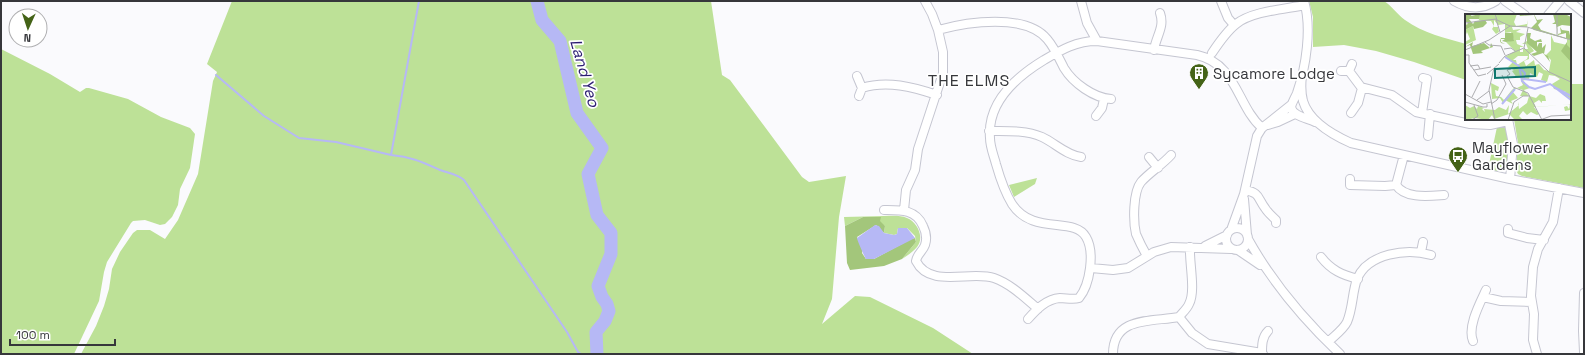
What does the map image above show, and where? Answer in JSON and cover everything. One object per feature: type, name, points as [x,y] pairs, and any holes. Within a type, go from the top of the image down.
[{"type":"street","points":[[904,210],[906,190],[915,170],[919,145],[942,80],[943,52],[938,30],[925,1]]},
{"type":"street","points":[[1081,1],[1087,23],[1097,41]]},
{"type":"street","points":[[1221,1],[1228,18],[1234,25]]},
{"type":"street","points":[[1454,1],[1463,6],[1476,8],[1487,6],[1496,1]]},
{"type":"street","points":[[1505,1],[1524,14]]},
{"type":"street","points":[[1549,14],[1560,1]]},
{"type":"street","points":[[1569,1],[1584,13]]},
{"type":"street","points":[[1212,53],[1234,25],[1240,20],[1305,3],[1308,36],[1302,76],[1291,110],[1296,114],[1320,124]]},
{"type":"street","points":[[1154,50],[1160,33],[1159,18]]},
{"type":"street","points":[[938,30],[971,22],[1001,22],[1019,24],[1043,35],[1048,40],[1065,69],[1073,79],[1086,89],[1107,99],[1096,116]]},
{"type":"street","points":[[1028,319],[1038,309],[1054,299],[1079,298],[1091,268],[1089,243],[1087,237],[1082,232],[1067,226],[1036,223],[1026,218],[1016,209],[1002,184],[990,144],[989,131],[993,115],[1007,88],[1022,75],[1056,53],[1079,42],[1097,41],[1197,55],[1209,58],[1216,63],[1232,82],[1254,119],[1264,127]]},
{"type":"street","points":[[1348,69],[1356,82],[1362,88],[1392,95],[1410,109],[1465,120]]},
{"type":"street","points":[[857,76],[862,88],[859,96]]},
{"type":"street","points":[[1264,127],[1304,112],[1302,76]]},
{"type":"street","points":[[1423,78],[1427,79],[1426,131]]},
{"type":"street","points":[[862,88],[872,86],[904,85],[937,95]]},
{"type":"street","points":[[1356,109],[1362,88]]},
{"type":"street","points":[[1270,274],[1253,259],[1235,249],[1226,241],[1244,192],[1257,136],[1264,127],[1292,104],[1300,100],[1320,124],[1337,137],[1351,142],[1510,180],[1584,193]]},
{"type":"street","points":[[1471,121],[1490,125],[1508,120],[1513,144],[1510,180]]},
{"type":"street","points":[[989,131],[1019,132],[1035,135],[1051,142],[1066,156],[1081,157]]},
{"type":"street","points":[[1147,256],[1136,231],[1135,196],[1142,181],[1171,155]]},
{"type":"street","points":[[1396,185],[1404,155]]},
{"type":"street","points":[[1149,157],[1158,168]]},
{"type":"street","points":[[1350,179],[1350,185],[1396,185]]},
{"type":"street","points":[[1396,185],[1400,190],[1407,193],[1439,198]]},
{"type":"street","points":[[1537,354],[1533,340],[1534,314],[1531,287],[1534,261],[1538,249],[1553,222],[1559,188]]},
{"type":"street","points":[[1244,192],[1257,194],[1266,209],[1276,220],[1276,223]]},
{"type":"street","points":[[1091,268],[1123,269],[1131,267],[1147,256],[1171,247],[1244,248],[1248,237],[1244,192]]},
{"type":"street","points":[[884,210],[904,210],[917,216],[924,229],[925,243],[916,259],[918,264],[924,270],[937,276],[983,276],[994,278],[1011,287],[1038,309]]},
{"type":"street","points":[[1201,247],[1208,246],[1229,232],[1241,229],[1248,237],[1270,274],[1299,312],[1340,354]]},
{"type":"street","points":[[1506,232],[1527,238],[1544,240]]},
{"type":"street","points":[[1421,252],[1423,242]]},
{"type":"street","points":[[1113,354],[1115,339],[1128,325],[1138,322],[1179,317],[1189,305],[1192,295],[1190,247]]},
{"type":"street","points":[[1328,342],[1347,321],[1358,279],[1367,267],[1382,257],[1403,252],[1421,252],[1431,255]]},
{"type":"street","points":[[1321,257],[1337,272],[1358,279]]},
{"type":"street","points":[[1470,337],[1476,312],[1484,293],[1501,302],[1532,302]]},
{"type":"street","points":[[1584,293],[1584,352]]},
{"type":"street","points":[[1179,317],[1192,333],[1208,344],[1263,354],[1264,337],[1268,331]]},
{"type":"green space","points":[[232,1],[711,1],[722,75],[730,80],[802,177],[809,182],[846,176],[839,217],[832,299],[822,324],[855,296],[870,297],[933,328],[973,354],[81,354],[96,326],[104,306],[109,289],[112,269],[120,252],[133,233],[137,230],[150,230],[165,239],[178,220],[198,174],[213,81],[217,72],[207,64]]},
{"type":"green space","points":[[1309,1],[1384,1],[1412,25],[1434,35],[1465,44],[1465,80],[1376,51],[1344,45],[1313,47],[1313,17]]},
{"type":"green space","points":[[1,49],[50,74],[80,92],[86,88],[89,88],[128,99],[161,117],[190,128],[195,134],[190,168],[180,189],[178,205],[172,217],[165,224],[160,225],[145,220],[133,221],[131,223],[107,262],[99,301],[74,354],[1,354]]},
{"type":"green space","points":[[1571,84],[1584,84],[1584,188],[1518,174],[1516,170],[1518,143],[1514,120],[1571,120]]},
{"type":"green space","points":[[1497,127],[1503,127],[1506,129],[1508,138],[1509,156],[1507,167],[1501,171],[1488,169]]},
{"type":"green space","points":[[1037,178],[1035,184],[1014,197],[1009,185]]},
{"type":"green space","points":[[898,216],[907,218],[917,226],[919,230],[920,239],[917,247],[902,259],[916,242],[915,236],[907,228],[898,228],[897,234],[894,235],[884,233],[885,226],[863,217],[845,226],[844,217]]},
{"type":"green space","points":[[863,217],[881,217],[880,221],[885,226],[884,233],[876,225],[857,237],[863,249],[862,253],[866,259],[874,259],[911,239],[915,238],[916,242],[902,259],[884,266],[850,270],[847,263],[845,226]]},
{"type":"water","points":[[875,225],[879,226],[884,233],[894,235],[897,234],[898,228],[907,228],[915,238],[874,259],[866,259],[857,238]]},
{"type":"waterway","points":[[419,1],[391,155],[417,160],[464,180],[567,332],[578,352],[581,354]]},
{"type":"waterway","name":"Land Yeo","points":[[537,1],[542,20],[560,41],[577,113],[602,148],[588,174],[597,215],[611,233],[611,254],[598,286],[609,311],[605,321],[596,332],[597,354]]},
{"type":"waterway","points":[[216,75],[264,116],[299,138],[336,142],[391,155]]},
{"type":"place","name":"Sycamore Lodge","points":[[1199,90]]},
{"type":"place","name":"Mayflower Gardens","points":[[1458,173]]},
{"type":"district","name":"THE ELMS","points":[[969,80]]}]
